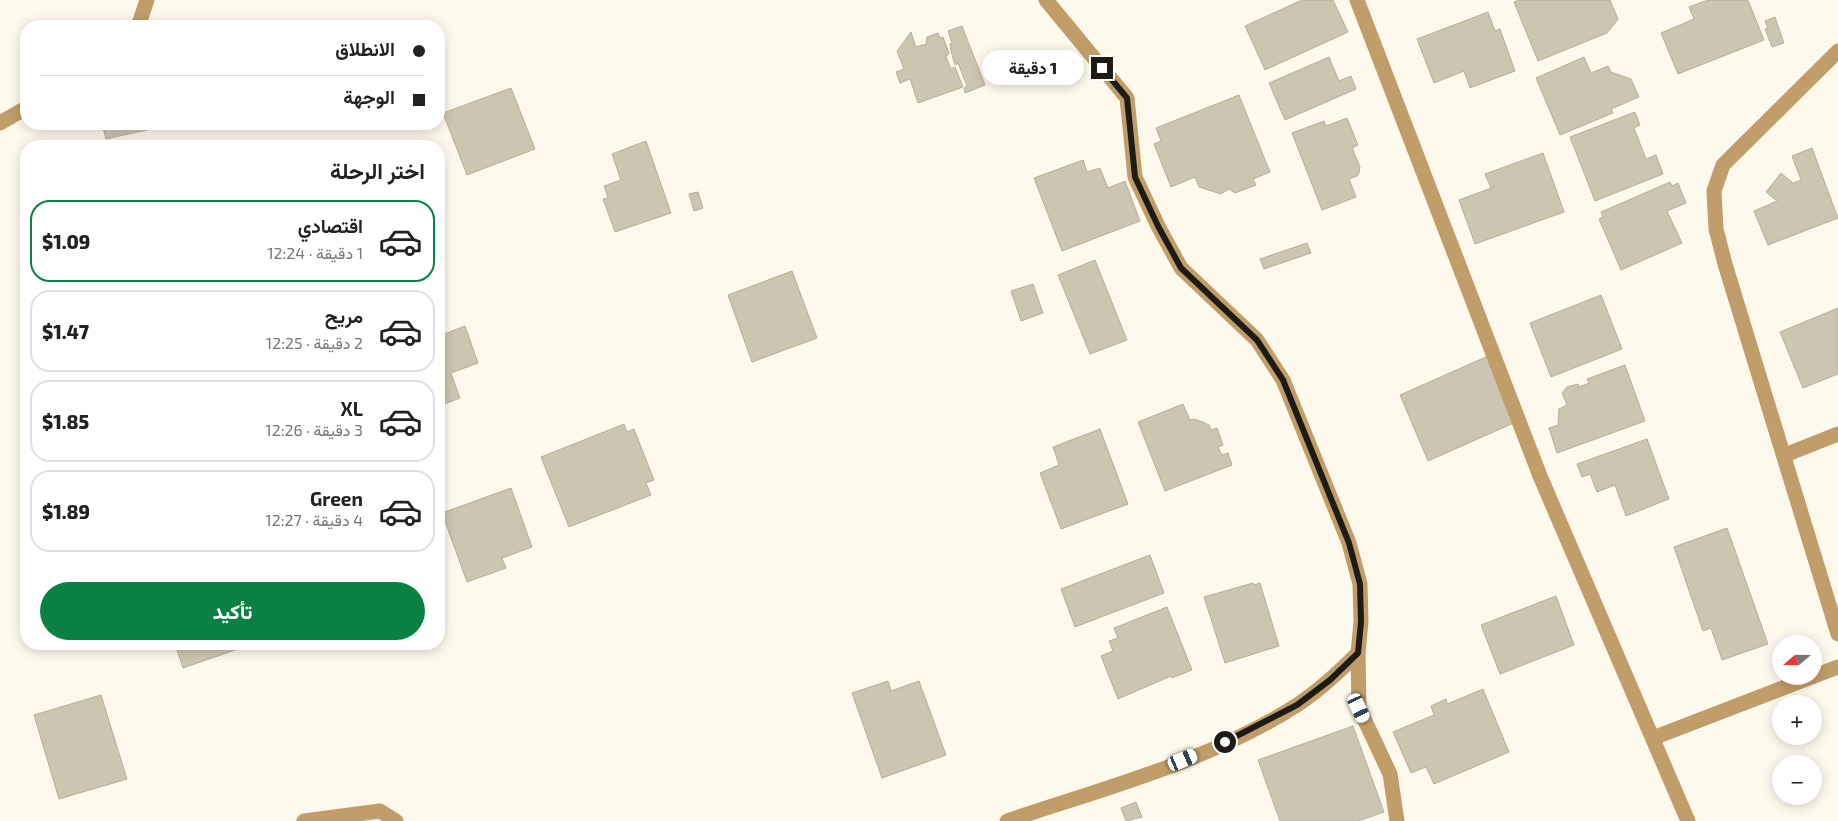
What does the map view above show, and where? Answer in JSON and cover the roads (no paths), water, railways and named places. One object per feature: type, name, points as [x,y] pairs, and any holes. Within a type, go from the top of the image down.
[{"type":"street","points":[[139,20],[147,0]]},
{"type":"street","points":[[1046,0],[1127,98],[1135,177],[1158,226],[1181,268],[1257,340],[1283,380],[1351,551],[1360,584],[1359,708],[1390,774],[1397,821]]},
{"type":"street","points":[[1357,0],[1540,476],[1688,821]]},
{"type":"street","points":[[1838,51],[1723,164],[1714,191],[1716,229],[1725,264],[1785,455],[1838,634]]},
{"type":"street","points":[[0,124],[20,112]]},
{"type":"street","points":[[1785,455],[1838,434]]},
{"type":"street","points":[[1007,821],[1183,760],[1240,736],[1297,705],[1330,680],[1358,653]]},
{"type":"street","points":[[1822,673],[1838,667]]},
{"type":"street","points":[[1653,738],[1791,685]]},
{"type":"street","points":[[304,821],[380,811],[396,821]]}]
